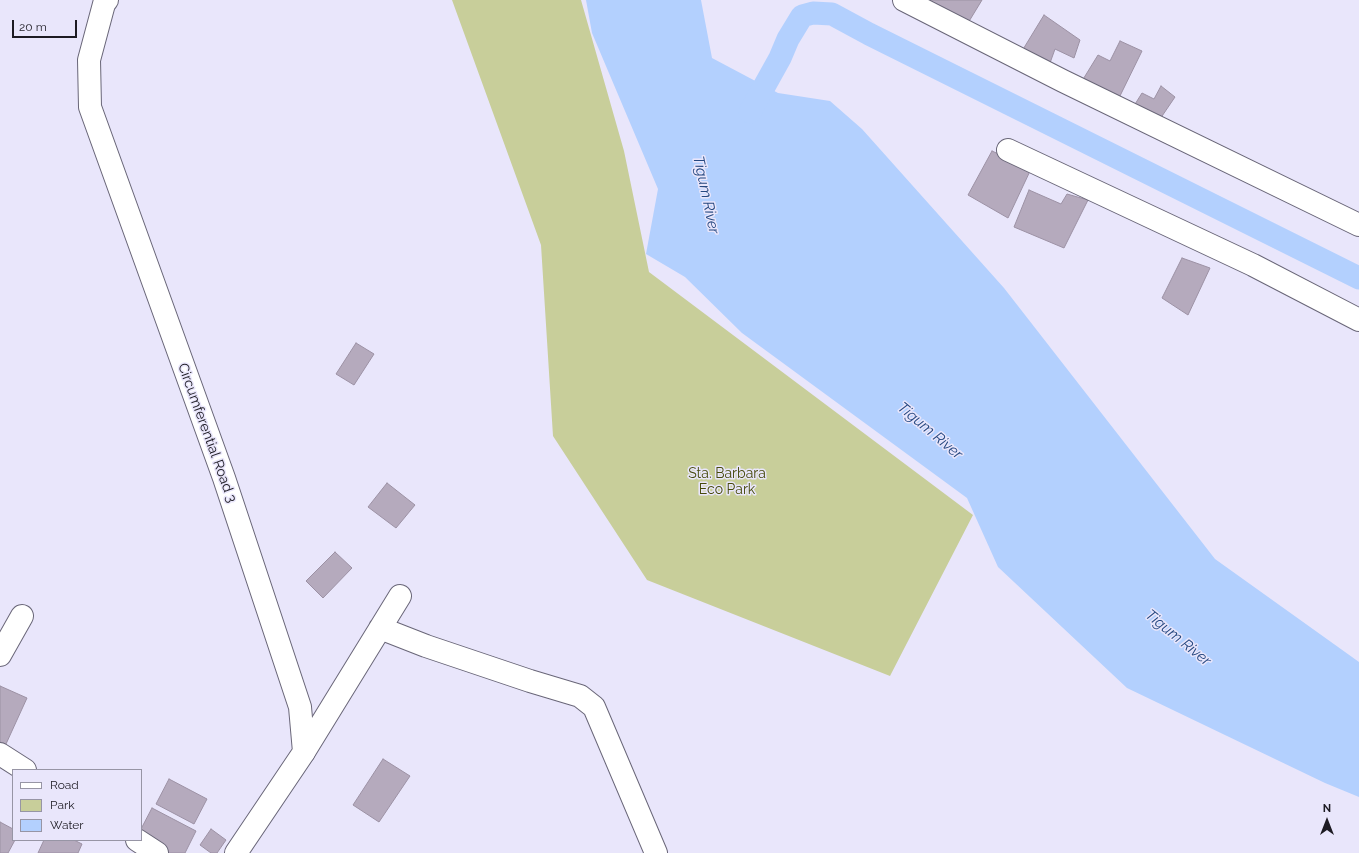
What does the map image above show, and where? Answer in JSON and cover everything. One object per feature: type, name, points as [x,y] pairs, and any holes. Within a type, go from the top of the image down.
[{"type":"street","name":"Circumferential Road 3","points":[[107,0],[104,4],[89,60],[90,107],[231,501],[300,707],[304,752]]},
{"type":"street","points":[[904,0],[1063,81],[1359,225]]},
{"type":"street","points":[[1008,150],[1253,265],[1359,320]]},
{"type":"street","points":[[236,853],[304,752],[400,596]]},
{"type":"street","points":[[0,655],[22,616]]},
{"type":"street","points":[[380,628],[426,646],[580,696],[594,707],[656,853]]},
{"type":"street","points":[[0,754],[23,769]]},
{"type":"street","points":[[139,841],[157,853]]},
{"type":"green space","name":"Sta. Barbara Eco Park","points":[[452,0],[581,0],[624,151],[649,272],[973,515],[890,676],[647,580],[553,436],[541,245]]},
{"type":"water","name":"Tigum River","points":[[586,0],[701,0],[712,58],[778,93],[830,101],[862,129],[1004,288],[1215,559],[1359,662],[1359,797],[1325,783],[1127,688],[998,567],[967,498],[742,333],[685,277],[646,254],[658,189],[592,33]]},
{"type":"building","points":[[929,0],[982,0],[968,23]]},
{"type":"building","points":[[1044,15],[1080,40],[1074,58],[1055,49],[1050,63],[1022,51]]},
{"type":"building","points":[[1120,41],[1142,51],[1117,102],[1082,81],[1098,55],[1110,61]]},
{"type":"building","points":[[1161,86],[1175,97],[1158,122],[1132,109],[1142,93],[1154,99]]},
{"type":"building","points":[[992,151],[1031,169],[1008,218],[968,195]]},
{"type":"building","points":[[1029,190],[1061,204],[1067,194],[1088,200],[1064,248],[1014,227]]},
{"type":"building","points":[[1182,258],[1210,268],[1188,315],[1162,298]]},
{"type":"building","points":[[356,343],[374,354],[354,385],[336,374]]},
{"type":"building","points":[[387,483],[415,505],[396,528],[368,507]]},
{"type":"building","points":[[335,552],[352,568],[323,598],[306,581]]},
{"type":"building","points":[[0,686],[27,698],[6,744],[0,742]]},
{"type":"building","points":[[383,759],[410,776],[379,822],[353,805]]},
{"type":"building","points":[[169,779],[207,799],[194,824],[156,804]]},
{"type":"building","points":[[152,808],[196,831],[185,853],[168,853],[142,840],[142,827]]},
{"type":"building","points":[[0,822],[12,828],[12,841],[14,841],[8,853],[0,853]]},
{"type":"building","points":[[211,829],[226,840],[217,853],[211,853],[200,845]]},
{"type":"building","points":[[44,841],[76,841],[82,844],[78,853],[38,853]]},
{"type":"waterway","points":[[750,112],[780,58],[788,39],[802,16],[813,13],[832,14],[869,34],[1359,278]]}]
